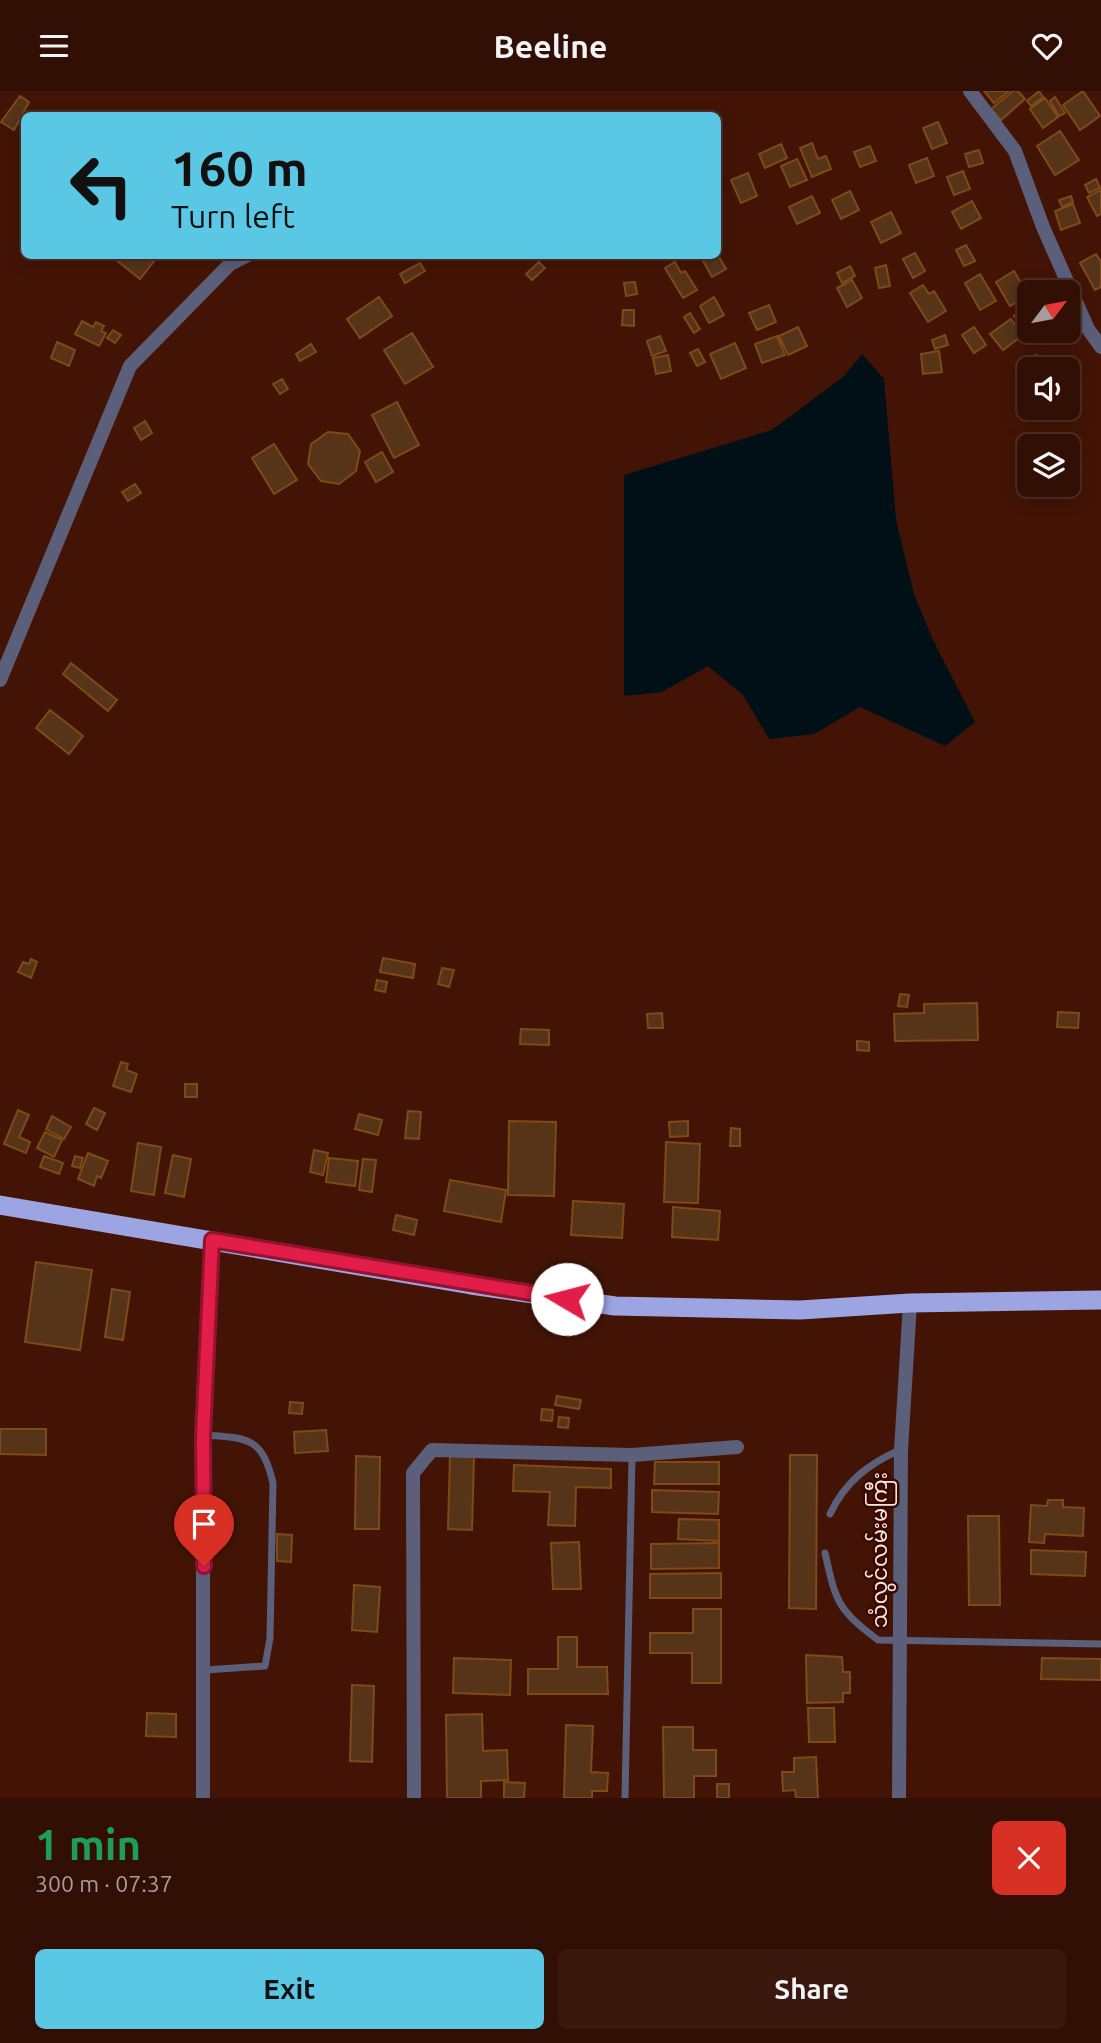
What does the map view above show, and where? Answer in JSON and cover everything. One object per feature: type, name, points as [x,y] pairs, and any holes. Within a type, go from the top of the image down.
[{"type":"highway","points":[[0,1205],[471,1285],[615,1305],[800,1310],[910,1303],[1101,1300]]},
{"type":"street","points":[[970,91],[1015,151],[1043,227],[1096,328],[1101,347]]},
{"type":"street","points":[[0,680],[130,366],[229,264],[240,259]]},
{"type":"street","points":[[202,1798],[205,1670],[203,1436],[212,1240]]},
{"type":"street","name":"သံလွင်လမ်းမကြီး","points":[[899,1798],[901,1450],[910,1303]]},
{"type":"street","points":[[414,1798],[413,1473],[432,1450],[632,1455],[737,1447]]},
{"type":"lane","points":[[203,1436],[240,1437],[257,1444],[268,1461],[273,1483],[270,1637],[265,1666],[205,1670]]},
{"type":"lane","points":[[830,1514],[841,1491],[877,1460],[901,1450]]},
{"type":"lane","points":[[625,1798],[632,1455]]},
{"type":"lane","points":[[825,1553],[835,1600],[853,1621],[878,1640],[1101,1644]]},
{"type":"shaded area","points":[[862,354],[884,379],[896,520],[914,594],[933,640],[975,722],[945,746],[860,707],[814,734],[769,739],[743,695],[708,666],[662,692],[624,696],[624,475],[772,430],[844,376]]},
{"type":"building","points":[[984,91],[1009,91],[994,103]]},
{"type":"building","points":[[1013,91],[1018,91],[1025,99],[1001,120],[991,109]]},
{"type":"building","points":[[1039,91],[1043,97],[1031,106],[1027,101]]},
{"type":"building","points":[[1083,91],[1100,116],[1080,130],[1063,105]]},
{"type":"building","points":[[20,96],[29,102],[21,112],[14,130],[1,122]]},
{"type":"building","points":[[1055,97],[1065,113],[1059,116],[1050,101]]},
{"type":"building","points":[[1045,98],[1058,117],[1043,128],[1030,109]]},
{"type":"building","points":[[938,122],[947,143],[932,149],[923,128]]},
{"type":"building","points":[[1060,131],[1079,160],[1055,175],[1037,146]]},
{"type":"building","points":[[812,143],[818,159],[826,156],[831,169],[812,177],[800,148]]},
{"type":"building","points":[[781,144],[787,158],[765,168],[759,154]]},
{"type":"building","points":[[870,146],[876,161],[860,167],[854,152]]},
{"type":"building","points":[[979,150],[983,163],[969,167],[965,154]]},
{"type":"building","points":[[927,158],[934,176],[916,183],[909,165]]},
{"type":"building","points":[[797,159],[807,180],[790,187],[781,166]]},
{"type":"building","points":[[963,171],[970,189],[954,195],[947,177]]},
{"type":"building","points":[[748,173],[757,196],[741,203],[731,180]]},
{"type":"building","points":[[1096,179],[1100,188],[1089,193],[1085,185]]},
{"type":"building","points":[[1101,190],[1101,214],[1097,216],[1087,197]]},
{"type":"building","points":[[850,191],[859,210],[841,219],[832,200]]},
{"type":"building","points":[[812,196],[820,213],[797,224],[789,207]]},
{"type":"building","points":[[1071,196],[1073,202],[1062,207],[1059,200]]},
{"type":"building","points":[[972,201],[981,218],[961,229],[952,212]]},
{"type":"building","points":[[1073,204],[1080,223],[1061,230],[1055,211]]},
{"type":"building","points":[[891,212],[901,233],[881,243],[871,222]]},
{"type":"building","points":[[966,245],[975,261],[964,266],[956,250]]},
{"type":"building","points":[[915,253],[925,271],[913,278],[903,259]]},
{"type":"building","points":[[1096,254],[1101,262],[1101,287],[1095,290],[1080,263]]},
{"type":"building","points":[[115,259],[154,259],[140,279]]},
{"type":"building","points":[[702,259],[720,259],[726,269],[712,277]]},
{"type":"building","points":[[539,262],[545,268],[532,280],[526,274]]},
{"type":"building","points":[[675,262],[681,273],[685,271],[697,290],[683,298],[665,268]]},
{"type":"building","points":[[420,263],[425,271],[405,283],[400,274]]},
{"type":"building","points":[[886,265],[890,286],[879,288],[875,268]]},
{"type":"building","points":[[850,266],[855,276],[842,283],[837,273]]},
{"type":"building","points":[[1014,271],[1019,280],[1017,280],[1017,302],[1010,306],[996,282]]},
{"type":"building","points":[[980,274],[996,301],[980,310],[965,283]]},
{"type":"building","points":[[852,280],[862,298],[847,307],[837,288]]},
{"type":"building","points":[[635,282],[637,294],[626,296],[624,283]]},
{"type":"building","points":[[923,285],[929,294],[934,291],[946,311],[928,322],[910,293]]},
{"type":"building","points":[[379,297],[392,316],[360,338],[347,319]]},
{"type":"building","points":[[714,297],[724,315],[709,323],[700,306]]},
{"type":"building","points":[[769,305],[776,322],[757,330],[749,313]]},
{"type":"building","points":[[623,310],[634,310],[634,326],[622,325]]},
{"type":"building","points":[[690,313],[700,329],[694,333],[684,317]]},
{"type":"building","points":[[1011,319],[1017,327],[1017,340],[1003,350],[990,334]]},
{"type":"building","points":[[82,321],[93,327],[96,322],[104,326],[101,331],[106,333],[99,346],[75,334]]},
{"type":"building","points":[[798,327],[807,346],[788,355],[779,336]]},
{"type":"building","points":[[974,327],[986,345],[974,353],[962,335]]},
{"type":"building","points":[[113,330],[121,335],[115,343],[107,338]]},
{"type":"building","points":[[412,333],[433,367],[405,384],[384,350]]},
{"type":"building","points":[[945,335],[948,345],[935,349],[932,340]]},
{"type":"building","points":[[660,336],[666,351],[652,356],[647,341]]},
{"type":"building","points":[[777,336],[785,355],[762,363],[755,344]]},
{"type":"building","points":[[57,342],[75,350],[69,366],[51,358]]},
{"type":"building","points":[[735,343],[746,368],[721,379],[710,354]]},
{"type":"building","points":[[311,344],[316,352],[300,361],[296,354]]},
{"type":"building","points":[[698,349],[705,362],[697,366],[690,353]]},
{"type":"building","points":[[939,351],[942,372],[923,374],[921,354]]},
{"type":"building","points":[[668,355],[671,371],[656,374],[653,358]]},
{"type":"building","points":[[282,379],[288,389],[280,394],[273,384]]},
{"type":"building","points":[[397,402],[419,445],[394,458],[372,415]]},
{"type":"building","points":[[145,421],[152,433],[141,440],[134,428]]},
{"type":"building","points":[[328,432],[348,434],[360,451],[356,471],[339,484],[321,481],[308,464],[311,444]]},
{"type":"building","points":[[274,444],[297,480],[274,494],[252,458]]},
{"type":"building","points":[[382,452],[393,472],[376,482],[365,462]]},
{"type":"building","points":[[135,484],[141,493],[128,501],[122,492]]},
{"type":"building","points":[[71,663],[117,700],[108,711],[63,674]]},
{"type":"building","points":[[50,710],[83,736],[69,754],[36,728]]},
{"type":"building","points":[[383,958],[415,964],[413,978],[380,972]]},
{"type":"building","points":[[31,959],[37,962],[31,978],[18,972],[23,962],[29,964]]},
{"type":"building","points":[[442,968],[454,970],[449,987],[438,984]]},
{"type":"building","points":[[377,980],[387,982],[385,992],[375,990]]},
{"type":"building","points":[[900,994],[909,995],[907,1007],[898,1006]]},
{"type":"building","points":[[977,1003],[978,1040],[895,1041],[894,1014],[924,1013],[924,1004]]},
{"type":"building","points":[[1058,1012],[1079,1013],[1078,1028],[1057,1027]]},
{"type":"building","points":[[662,1013],[663,1028],[648,1028],[647,1014]]},
{"type":"building","points":[[521,1029],[549,1030],[549,1045],[520,1044]]},
{"type":"building","points":[[857,1041],[869,1042],[869,1051],[857,1050]]},
{"type":"building","points":[[121,1062],[128,1064],[126,1070],[137,1074],[131,1092],[113,1086]]},
{"type":"building","points":[[185,1084],[197,1084],[197,1097],[185,1097]]},
{"type":"building","points":[[94,1108],[105,1113],[97,1130],[86,1124]]},
{"type":"building","points":[[18,1110],[29,1115],[19,1137],[30,1142],[26,1153],[4,1144]]},
{"type":"building","points":[[408,1111],[421,1112],[419,1139],[405,1138]]},
{"type":"building","points":[[359,1114],[382,1120],[378,1135],[355,1129]]},
{"type":"building","points":[[52,1116],[71,1127],[64,1139],[46,1129]]},
{"type":"building","points":[[509,1121],[556,1122],[554,1196],[508,1195]]},
{"type":"building","points":[[688,1121],[688,1136],[670,1137],[669,1122]]},
{"type":"building","points":[[731,1128],[740,1129],[740,1146],[730,1146]]},
{"type":"building","points":[[45,1132],[62,1140],[54,1157],[37,1148]]},
{"type":"building","points":[[666,1142],[700,1144],[698,1203],[664,1202]]},
{"type":"building","points":[[138,1143],[161,1147],[154,1195],[131,1191]]},
{"type":"building","points":[[314,1150],[328,1153],[323,1175],[310,1172]]},
{"type":"building","points":[[88,1153],[108,1161],[101,1178],[97,1176],[94,1186],[78,1179]]},
{"type":"building","points":[[173,1155],[191,1159],[184,1197],[165,1193]]},
{"type":"building","points":[[44,1156],[63,1163],[59,1174],[40,1167]]},
{"type":"building","points":[[75,1156],[83,1158],[80,1168],[72,1166]]},
{"type":"building","points":[[329,1158],[358,1161],[355,1186],[326,1182]]},
{"type":"building","points":[[363,1159],[376,1160],[372,1192],[359,1190]]},
{"type":"building","points":[[450,1180],[506,1190],[501,1222],[444,1211]]},
{"type":"building","points":[[573,1201],[624,1204],[622,1238],[571,1235]]},
{"type":"building","points":[[673,1207],[720,1211],[718,1240],[672,1237]]},
{"type":"building","points":[[396,1215],[417,1220],[414,1235],[393,1230]]},
{"type":"building","points":[[36,1262],[92,1270],[80,1350],[25,1342]]},
{"type":"building","points":[[112,1289],[130,1292],[123,1340],[105,1337]]},
{"type":"building","points":[[557,1396],[581,1400],[579,1409],[555,1405]]},
{"type":"building","points":[[290,1402],[303,1403],[302,1414],[289,1413]]},
{"type":"building","points":[[542,1409],[553,1410],[552,1421],[541,1420]]},
{"type":"building","points":[[559,1417],[569,1418],[568,1428],[558,1427]]},
{"type":"building","points":[[0,1429],[46,1429],[46,1455],[0,1454]]},
{"type":"building","points":[[326,1430],[328,1451],[295,1453],[294,1432]]},
{"type":"building","points":[[450,1455],[474,1456],[472,1530],[448,1529]]},
{"type":"building","points":[[790,1455],[817,1455],[816,1609],[789,1608]]},
{"type":"building","points":[[356,1456],[380,1457],[379,1529],[355,1529]]},
{"type":"building","points":[[655,1462],[719,1462],[719,1484],[654,1484]]},
{"type":"building","points":[[514,1465],[611,1469],[611,1488],[576,1487],[575,1526],[548,1525],[550,1492],[513,1491]]},
{"type":"building","points":[[652,1490],[719,1492],[718,1514],[652,1512]]},
{"type":"building","points":[[1048,1500],[1063,1500],[1063,1507],[1084,1508],[1083,1536],[1045,1534],[1044,1543],[1029,1542],[1031,1505],[1047,1506]]},
{"type":"building","points":[[968,1516],[999,1516],[1000,1605],[969,1605]]},
{"type":"building","points":[[679,1519],[719,1520],[719,1541],[678,1539]]},
{"type":"building","points":[[277,1534],[292,1535],[291,1562],[277,1561]]},
{"type":"building","points":[[579,1542],[581,1589],[553,1589],[551,1543]]},
{"type":"building","points":[[719,1543],[719,1568],[651,1569],[651,1544]]},
{"type":"building","points":[[1031,1550],[1086,1552],[1085,1576],[1031,1574]]},
{"type":"building","points":[[721,1573],[721,1598],[650,1598],[650,1574]]},
{"type":"building","points":[[354,1585],[380,1587],[377,1632],[352,1630]]},
{"type":"building","points":[[693,1609],[721,1609],[721,1683],[692,1683],[692,1653],[650,1653],[650,1633],[693,1633]]},
{"type":"building","points":[[558,1637],[577,1637],[577,1667],[607,1667],[608,1694],[528,1694],[528,1669],[558,1669]]},
{"type":"building","points":[[806,1655],[842,1657],[843,1672],[850,1672],[850,1693],[843,1693],[843,1702],[807,1703]]},
{"type":"building","points":[[454,1658],[511,1660],[510,1695],[453,1693]]},
{"type":"building","points":[[1042,1658],[1101,1659],[1101,1680],[1041,1679]]},
{"type":"building","points":[[352,1685],[374,1686],[372,1762],[350,1761]]},
{"type":"building","points":[[808,1708],[834,1708],[835,1742],[809,1742]]},
{"type":"building","points":[[147,1713],[176,1714],[176,1737],[146,1736]]},
{"type":"building","points":[[482,1714],[483,1751],[507,1750],[508,1780],[481,1781],[481,1798],[447,1798],[446,1715]]},
{"type":"building","points":[[566,1725],[593,1726],[591,1772],[608,1773],[607,1791],[592,1791],[592,1798],[564,1798]]},
{"type":"building","points":[[663,1727],[693,1727],[693,1750],[716,1750],[716,1776],[694,1776],[694,1798],[664,1798]]},
{"type":"building","points":[[816,1757],[818,1798],[796,1798],[795,1790],[783,1791],[782,1772],[794,1772],[794,1758]]},
{"type":"building","points":[[504,1782],[525,1783],[524,1798],[504,1798]]},
{"type":"building","points":[[717,1784],[729,1784],[729,1798],[717,1798]]},
{"type":"route","points":[[204,1566],[203,1436],[212,1240],[567,1299]]}]
